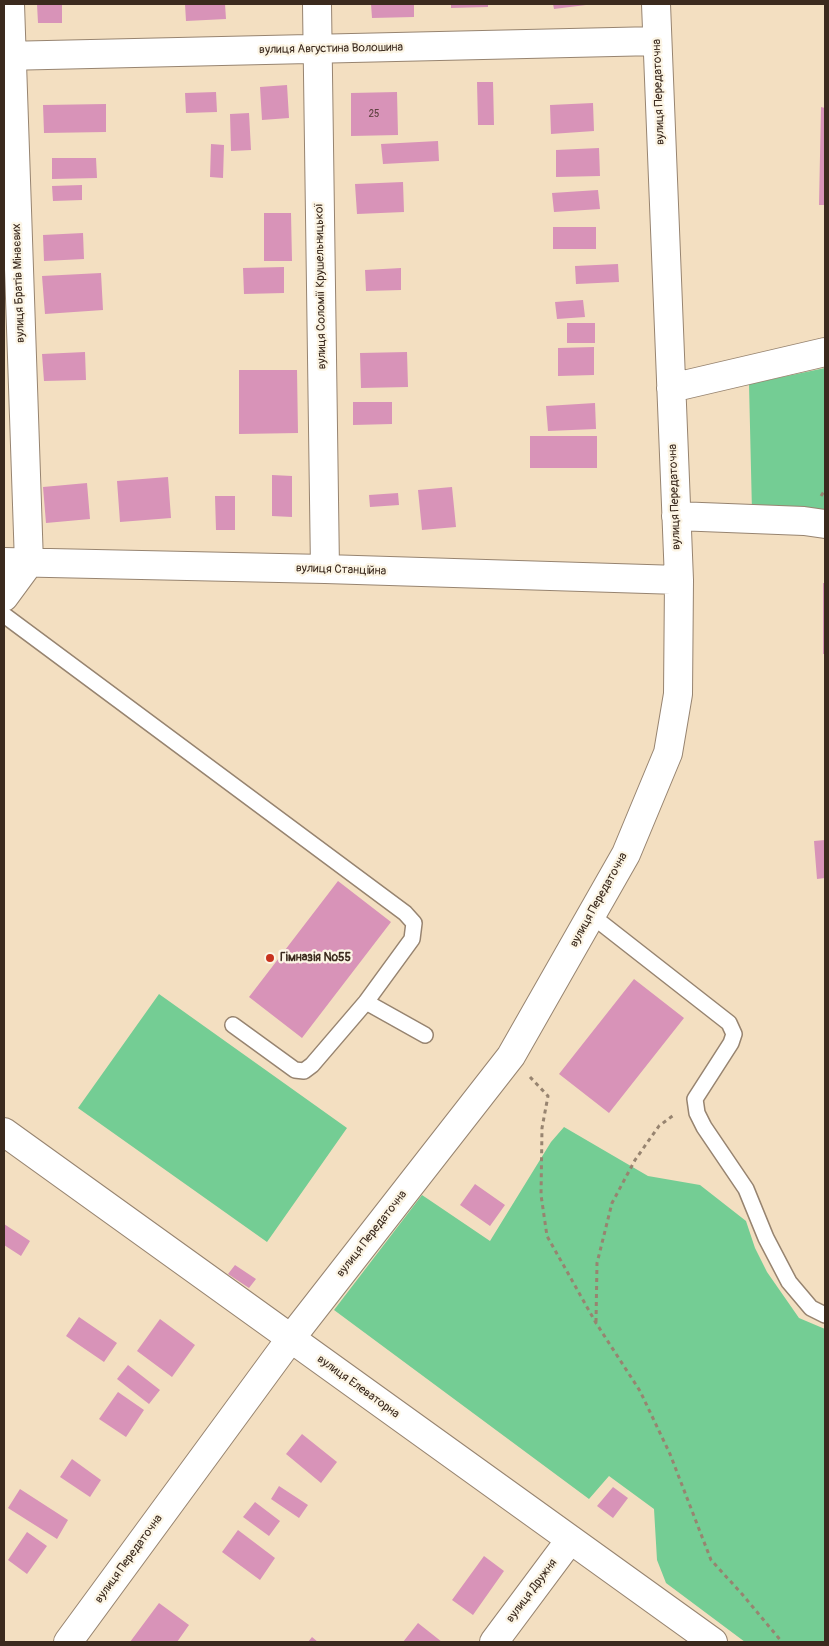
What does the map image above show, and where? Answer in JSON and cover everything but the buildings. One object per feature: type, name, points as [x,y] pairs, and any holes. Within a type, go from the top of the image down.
[{"type":"street","name":"вулиця Братів Мінаєвих","points":[[10,4],[8,56],[16,562]]},
{"type":"street","name":"вулиця Соломії Крушельницької","points":[[317,4],[325,569]]},
{"type":"street","name":"вулиця Передаточна","points":[[68,1642],[291,1338],[510,1056],[626,854],[668,753],[678,694],[678,580],[656,4]]},
{"type":"street","name":"вулиця Августина Волошина","points":[[8,56],[657,41]]},
{"type":"street","points":[[671,388],[825,352]]},
{"type":"street","points":[[676,516],[804,521],[825,524]]},
{"type":"street","points":[[4,598],[16,562]]},
{"type":"street","name":"вулиця Станційна","points":[[16,562],[678,580]]},
{"type":"street","name":"вулиця Елеваторна","points":[[4,1134],[713,1642]]},
{"type":"street","name":"вулиця Дружня","points":[[494,1642],[570,1540]]},
{"type":"lane","points":[[4,615],[405,913],[414,923],[412,939],[366,1002],[312,1066],[304,1071],[295,1070],[233,1026]]},
{"type":"lane","points":[[591,915],[729,1023],[734,1034],[731,1043],[695,1099],[697,1112],[704,1127],[746,1189],[766,1238],[789,1282],[811,1308],[825,1315]]},
{"type":"lane","points":[[366,1002],[425,1035]]},
{"type":"path","points":[[510,1056],[548,1096],[542,1128],[541,1185],[547,1236],[596,1322],[640,1391],[670,1454],[711,1560],[782,1642]]},
{"type":"path","points":[[596,1322],[597,1263],[612,1203],[635,1160],[659,1126],[695,1099]]},
{"type":"green space","points":[[825,368],[825,518],[752,512],[749,384]]},
{"type":"green space","points":[[159,994],[347,1128],[267,1242],[78,1108]]},
{"type":"green space","points":[[564,1127],[648,1176],[700,1185],[746,1221],[755,1248],[767,1272],[799,1318],[825,1329],[825,1642],[745,1642],[666,1583],[657,1560],[654,1509],[609,1476],[589,1499],[334,1310],[422,1195],[490,1241],[551,1142]]},
{"type":"place","name":"Гімназія №55","points":[[270,958]]}]
